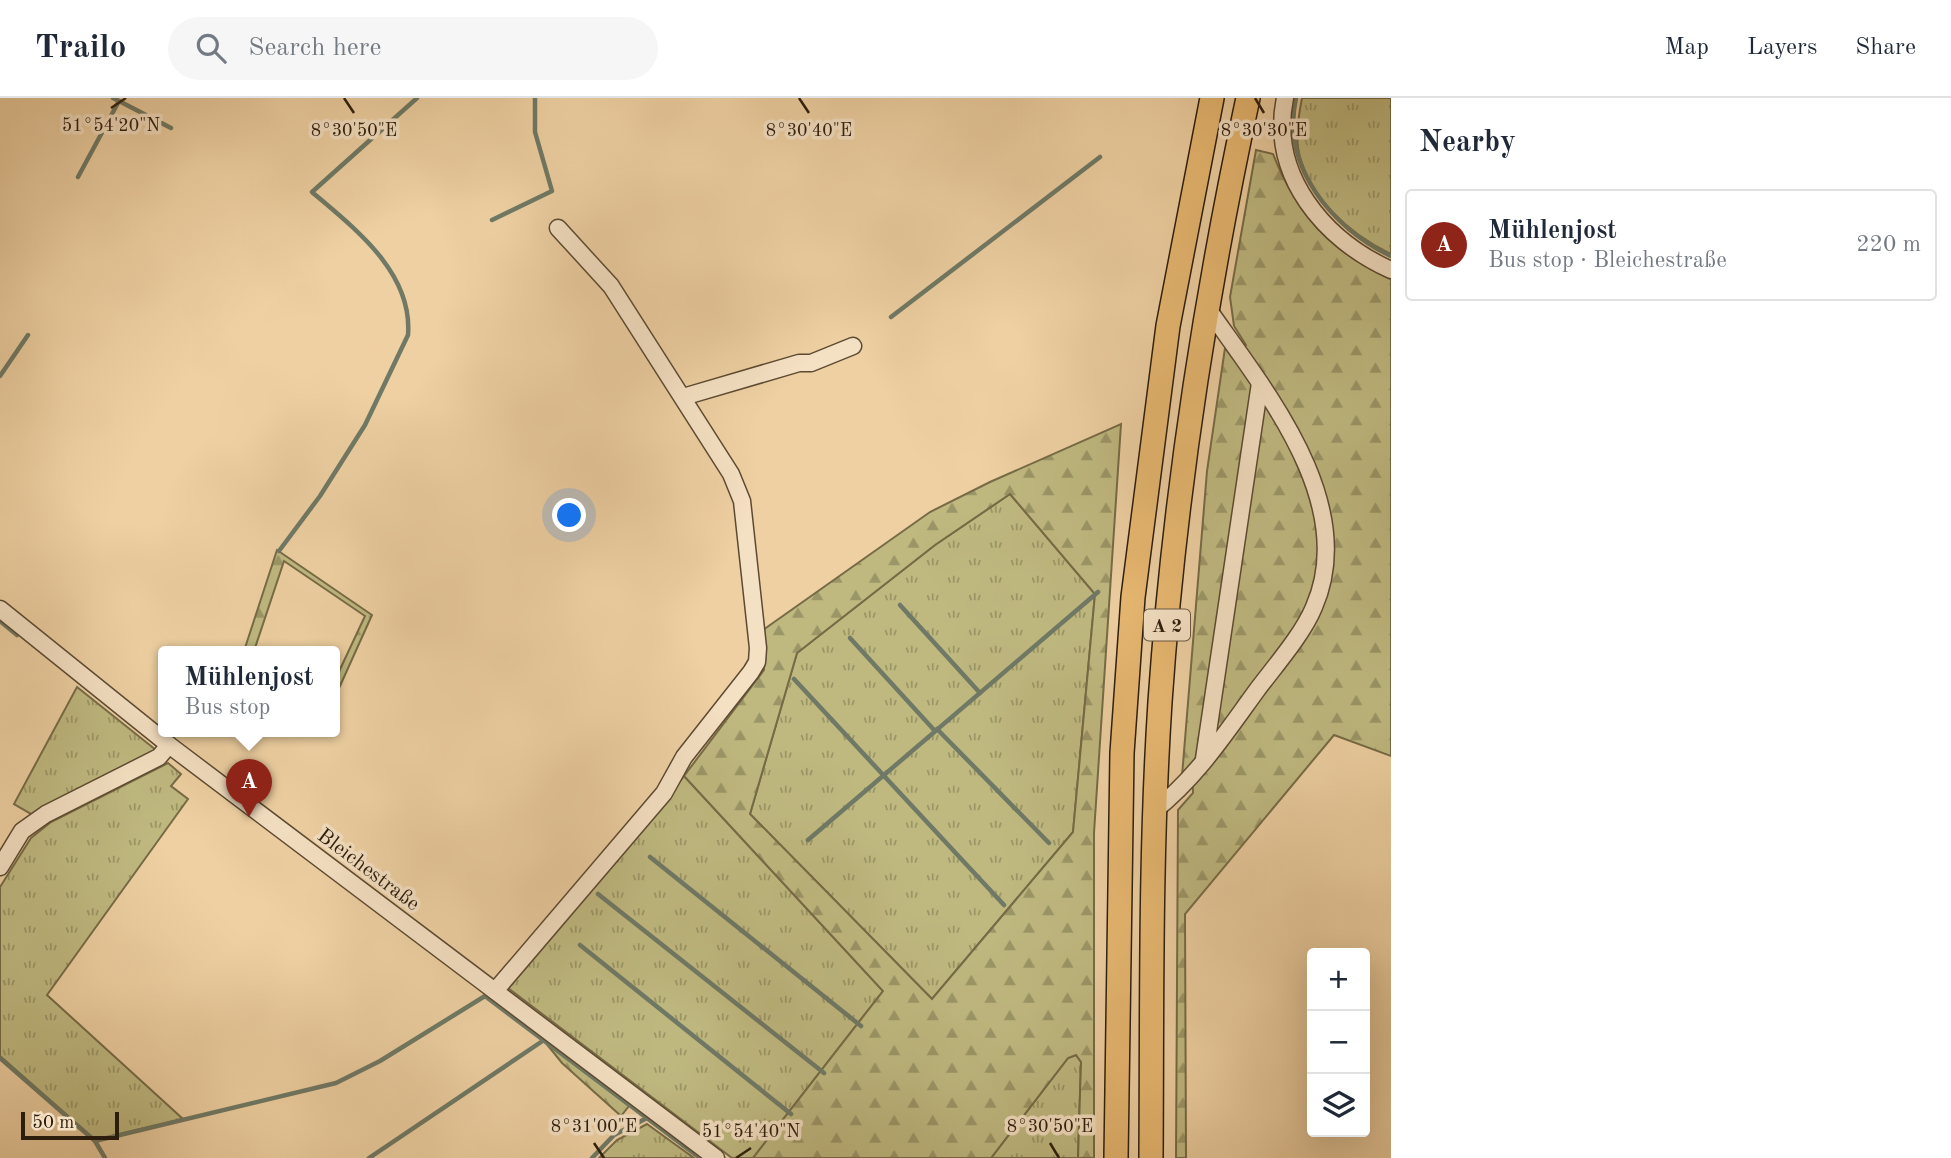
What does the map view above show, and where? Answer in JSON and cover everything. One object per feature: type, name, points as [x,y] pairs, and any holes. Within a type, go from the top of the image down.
[{"type":"highway","name":"A 2","points":[[1116,1158],[1122,753],[1133,597],[1168,326],[1212,98]]},
{"type":"highway","name":"A 2","points":[[1151,1158],[1154,811],[1169,593],[1185,449],[1206,305],[1248,98]]},
{"type":"street","points":[[1285,98],[1280,121],[1283,151],[1292,177],[1309,207],[1336,236],[1368,260],[1391,270]]},
{"type":"street","points":[[495,991],[664,793],[684,757],[757,662],[742,501],[731,474],[611,286],[558,228]]},
{"type":"street","points":[[1154,811],[1186,786],[1314,608],[1324,571],[1326,530],[1309,467],[1260,383],[1206,305]]},
{"type":"street","points":[[683,397],[799,363],[811,363],[853,346]]},
{"type":"street","points":[[1204,762],[1260,383]]},
{"type":"street","name":"Bleichestraße","points":[[0,609],[158,736]]},
{"type":"street","name":"Bleichestraße","points":[[159,737],[716,1158]]},
{"type":"street","points":[[0,867],[22,831],[46,814],[159,757],[169,745]]},
{"type":"green space","points":[[1302,98],[1391,98],[1391,254],[1345,224],[1331,211],[1309,181],[1298,147]]},
{"type":"green space","points":[[1256,150],[1273,154],[1282,176],[1305,213],[1334,244],[1351,257],[1391,279],[1391,756],[1334,735],[1185,914],[1186,1158],[1176,1158],[1178,810],[1193,793],[1192,768],[1182,776],[1207,471],[1225,348],[1232,357],[1246,345],[1234,326],[1230,297]]},
{"type":"green space","points":[[1121,424],[1094,833],[1094,1158],[1078,1158],[1081,1062],[1076,1055],[1068,1058],[991,1158],[753,1158],[883,991],[684,776],[764,670],[763,630],[930,512],[990,482]],"holes":[[[1010,494],[1095,594],[1073,832],[932,999],[750,814],[797,653],[935,545]]]},
{"type":"green space","points":[[1010,494],[1095,594],[1073,832],[932,999],[750,814],[797,653],[935,545]]},
{"type":"green space","points":[[277,550],[372,615],[340,686],[340,669],[365,616],[284,561],[256,646],[246,646]]},
{"type":"green space","points":[[77,687],[156,750],[33,815],[14,804]]},
{"type":"green space","points":[[168,763],[181,774],[171,786],[188,799],[47,995],[183,1119],[95,1140],[0,1056],[0,887],[31,838],[51,822]]},
{"type":"green space","points":[[684,776],[883,991],[753,1158],[732,1158],[508,988]]},
{"type":"green space","points":[[545,1042],[629,1106],[621,1116],[562,1063]]},
{"type":"green space","points":[[1076,1055],[1081,1062],[1078,1158],[991,1158],[1068,1058]]},
{"type":"green space","points":[[647,1124],[694,1158],[599,1158],[617,1140]]},
{"type":"waterway","points":[[78,177],[119,101],[113,98]]},
{"type":"waterway","points":[[279,551],[320,496],[365,425],[408,335],[407,312],[401,291],[391,272],[362,236],[312,192],[417,98]]},
{"type":"waterway","points":[[492,220],[552,191],[535,132],[535,98]]},
{"type":"waterway","points":[[1296,98],[1293,123],[1296,148],[1304,171],[1316,192],[1331,212],[1349,229],[1391,256]]},
{"type":"waterway","points":[[119,101],[171,128]]},
{"type":"waterway","points":[[891,317],[1100,157]]},
{"type":"waterway","points":[[0,376],[28,335]]},
{"type":"waterway","points":[[808,840],[1098,592]]},
{"type":"waterway","points":[[900,605],[980,693]]},
{"type":"waterway","points":[[0,621],[17,635]]},
{"type":"waterway","points":[[850,638],[935,731]]},
{"type":"waterway","points":[[794,679],[1004,905]]},
{"type":"waterway","points":[[937,729],[1049,843]]},
{"type":"waterway","points":[[650,857],[861,1026]]},
{"type":"waterway","points":[[598,894],[824,1073]]},
{"type":"waterway","points":[[580,945],[791,1114]]},
{"type":"waterway","points":[[105,1158],[95,1141],[336,1083],[380,1061],[485,996],[700,1158]]},
{"type":"waterway","points":[[369,1158],[544,1040]]},
{"type":"waterway","points":[[0,1058],[95,1141]]},
{"type":"waterway","points":[[592,1158],[614,1135],[647,1118]]},
{"type":"place","name":"Mühlenjost","points":[[249,817]]}]
